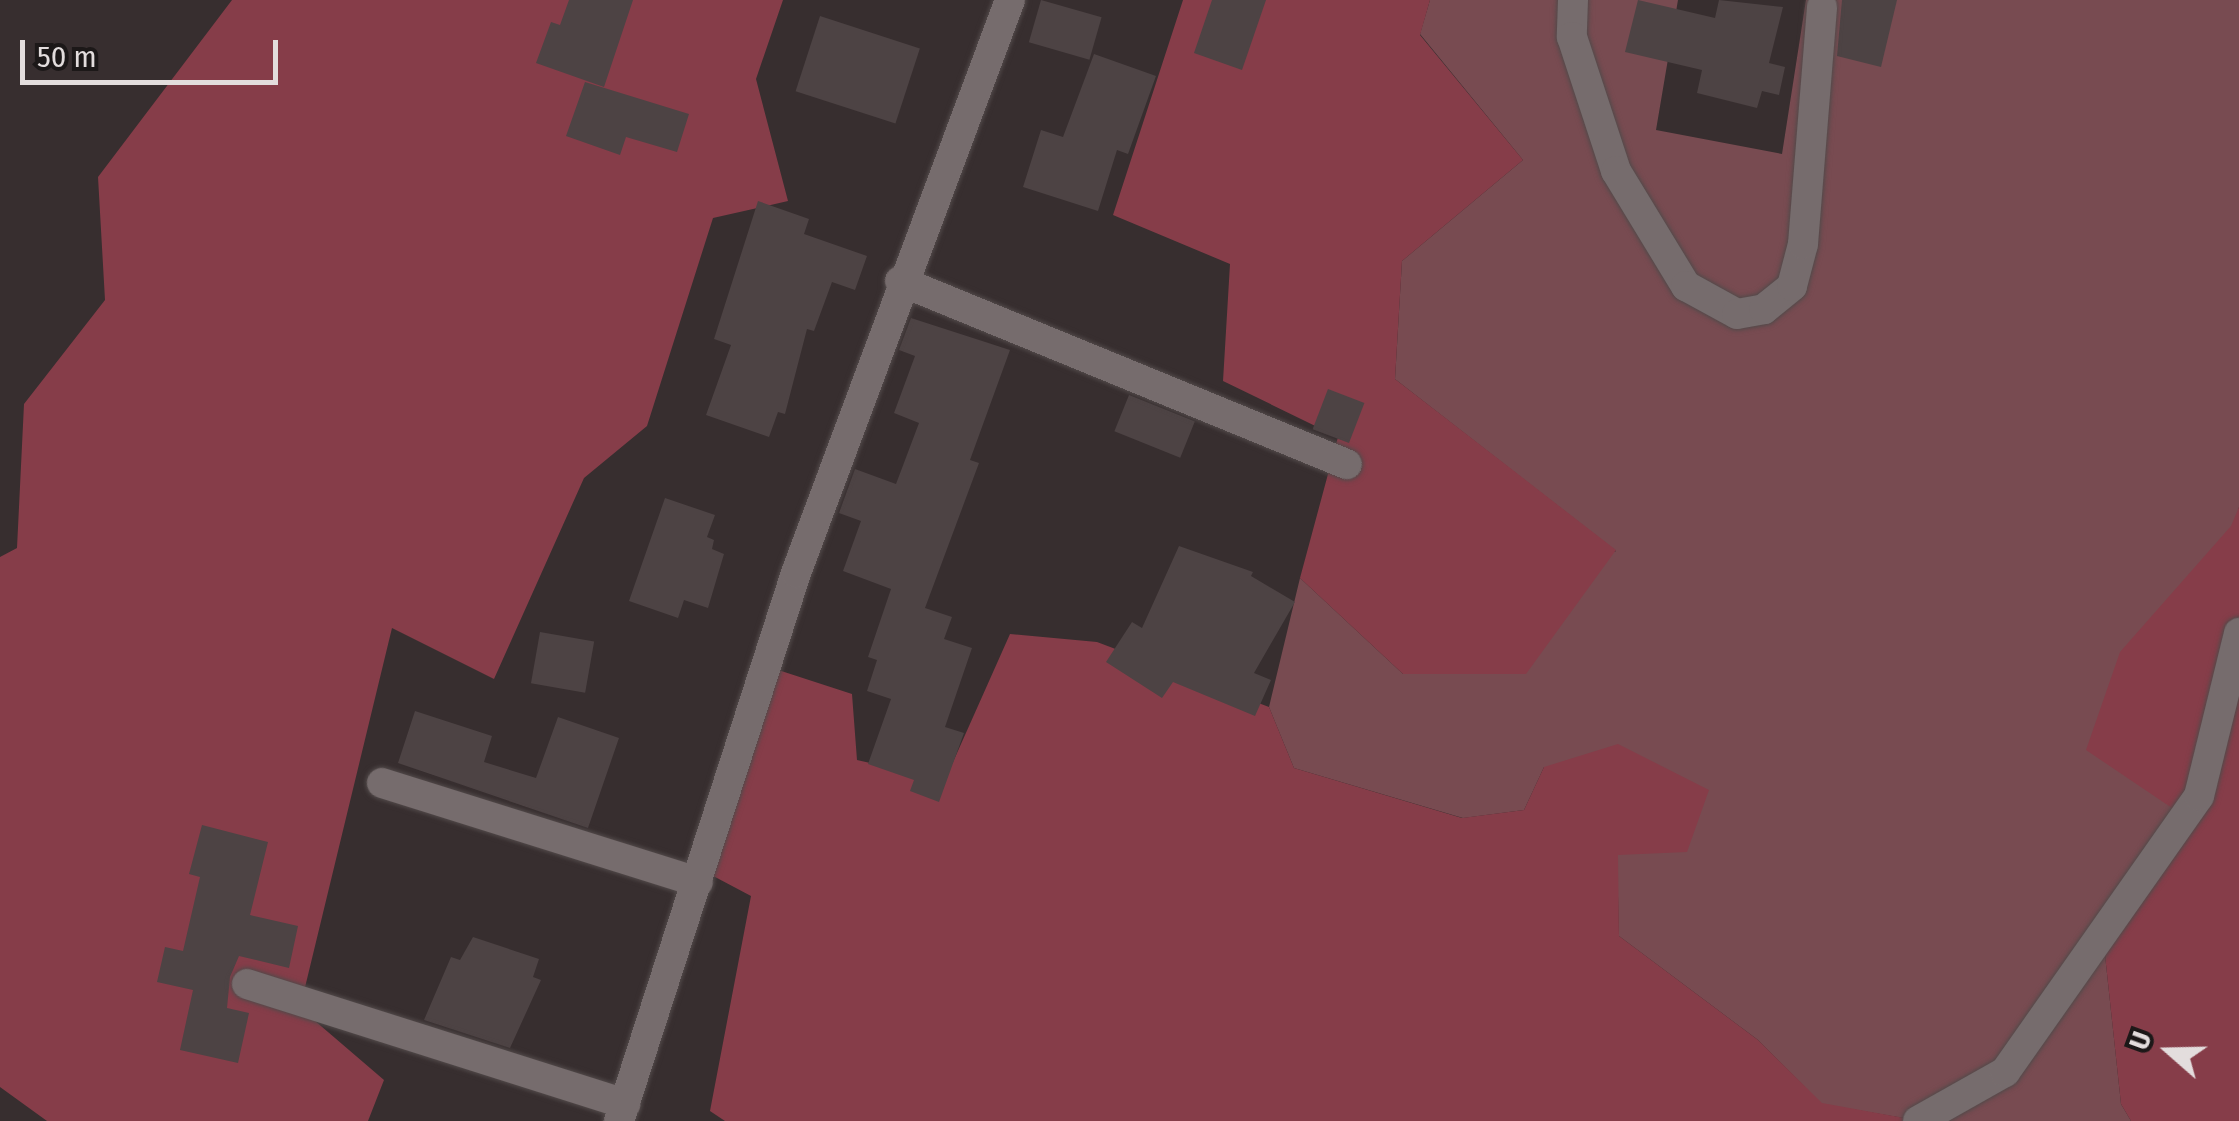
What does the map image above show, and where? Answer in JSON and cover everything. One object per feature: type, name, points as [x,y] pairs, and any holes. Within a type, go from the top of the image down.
[{"type":"street","points":[[247,984],[622,1113],[796,573],[900,281],[1010,0]]},
{"type":"street","points":[[1573,0],[1572,37],[1631,200],[1686,286],[1736,314],[1764,309],[1792,286],[1804,244],[1822,7]]},
{"type":"street","points":[[900,281],[1346,464]]},
{"type":"street","points":[[1918,1121],[2004,1072],[2199,796],[2239,633]]},
{"type":"street","points":[[382,782],[698,882]]},
{"type":"shaded area","points":[[232,0],[783,0],[756,79],[788,201],[713,218],[647,426],[584,478],[494,679],[392,628],[300,1008],[384,1080],[368,1121],[47,1121],[0,1087],[0,557],[17,548],[24,404],[105,300],[98,177]]},
{"type":"shaded area","points":[[1183,0],[1430,0],[1420,35],[1523,160],[1402,261],[1395,379],[1616,550],[1526,674],[1403,674],[1300,578],[1338,437],[1223,381],[1230,264],[1113,215]]},
{"type":"shaded area","points":[[1430,0],[1678,0],[1656,130],[1782,154],[1806,0],[2239,0],[2239,507],[2173,808],[2105,955],[2121,1104],[2131,1121],[1921,1121],[1822,1104],[1758,1040],[1619,936],[1617,855],[1544,767],[1524,810],[1463,818],[1294,768],[1269,707],[1300,578],[1403,674],[1616,551],[1395,379],[1402,261],[1523,160],[1420,34]]},
{"type":"shaded area","points":[[2239,507],[2239,1121],[2131,1121],[2121,1104],[2105,955],[2172,808],[2086,750],[2120,652],[2231,526]]},
{"type":"shaded area","points":[[1010,634],[1097,642],[1269,707],[1294,768],[1462,818],[1524,810],[1544,767],[1618,744],[1709,790],[1687,852],[1618,855],[1619,936],[1758,1040],[1822,1103],[1921,1121],[725,1121],[710,1111],[751,896],[700,869],[769,667],[852,694],[857,760],[945,780]]},
{"type":"building","points":[[569,0],[633,0],[604,87],[536,63],[551,22],[560,25]]},
{"type":"building","points":[[1041,0],[1102,17],[1089,60],[1029,42]]},
{"type":"building","points":[[1212,0],[1266,0],[1242,70],[1194,53]]},
{"type":"building","points":[[1638,0],[1715,18],[1719,0],[1783,7],[1769,63],[1785,67],[1779,95],[1762,91],[1757,108],[1697,93],[1702,70],[1625,52]]},
{"type":"building","points":[[1842,0],[1897,0],[1881,67],[1837,56]]},
{"type":"building","points":[[820,16],[920,48],[895,124],[796,91]]},
{"type":"building","points":[[1094,54],[1156,76],[1128,154],[1117,150],[1098,211],[1023,187],[1041,130],[1063,137]]},
{"type":"building","points":[[585,82],[689,114],[677,152],[626,137],[620,155],[566,136]]},
{"type":"building","points":[[758,201],[809,219],[804,234],[867,256],[855,290],[832,282],[814,331],[807,329],[785,414],[778,412],[769,437],[706,415],[731,345],[714,339]]},
{"type":"building","points":[[911,318],[1010,350],[970,460],[979,463],[925,608],[952,617],[944,639],[972,648],[945,727],[964,733],[939,802],[910,791],[914,780],[868,764],[891,699],[867,691],[877,660],[868,657],[891,589],[843,571],[861,521],[839,513],[855,469],[896,484],[919,423],[894,413],[915,356],[899,350]]},
{"type":"building","points":[[1328,389],[1364,403],[1349,443],[1313,429]]},
{"type":"building","points":[[1129,395],[1195,422],[1180,458],[1114,431]]},
{"type":"building","points":[[665,498],[715,515],[707,537],[714,540],[712,549],[724,554],[708,608],[684,600],[678,618],[629,601]]},
{"type":"building","points":[[1179,546],[1253,572],[1251,576],[1295,602],[1254,673],[1271,680],[1255,716],[1173,682],[1162,698],[1106,662],[1132,622],[1142,628]]},
{"type":"building","points":[[540,632],[594,642],[585,693],[531,683]]},
{"type":"building","points":[[415,711],[492,736],[484,762],[536,778],[558,717],[619,738],[588,828],[398,763]]},
{"type":"building","points":[[202,825],[268,842],[250,915],[298,926],[289,968],[239,956],[230,977],[227,1008],[249,1013],[238,1063],[180,1050],[193,990],[157,982],[165,947],[183,951],[200,877],[189,874]]},
{"type":"building","points":[[473,937],[539,959],[533,977],[541,980],[510,1048],[424,1020],[451,957],[460,960]]}]
